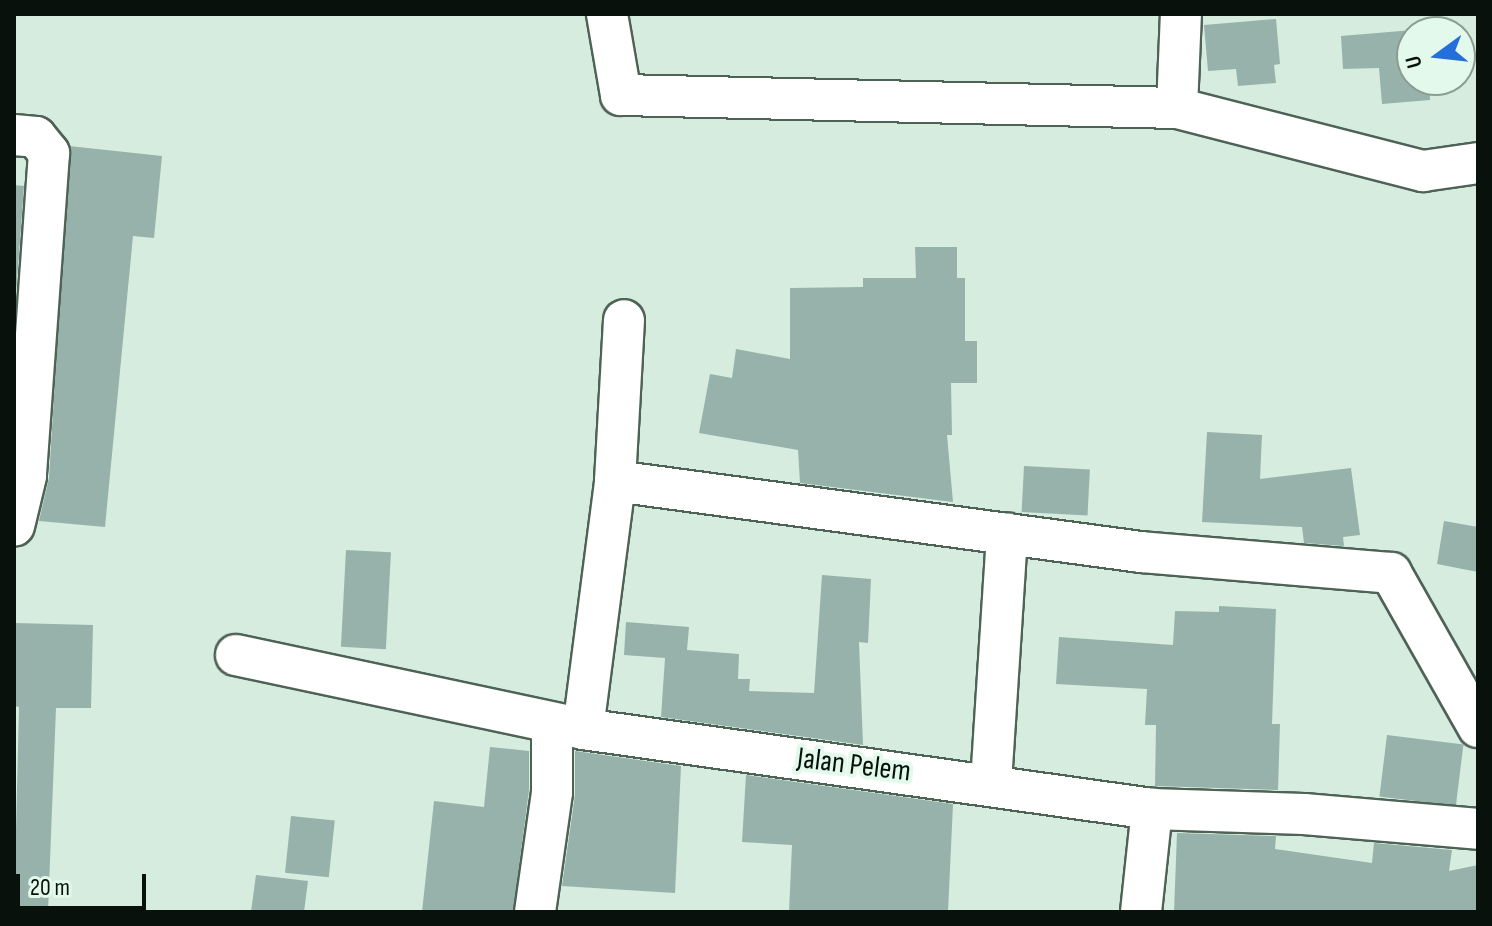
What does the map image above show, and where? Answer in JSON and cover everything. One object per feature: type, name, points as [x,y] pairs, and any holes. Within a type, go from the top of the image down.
[{"type":"street","points":[[607,14],[621,95],[1177,108],[1423,171],[1478,163]]},
{"type":"street","points":[[1177,108],[1181,14]]},
{"type":"street","points":[[14,135],[36,137],[49,153],[26,476],[14,526]]},
{"type":"street","points":[[535,912],[552,792],[568,726],[615,481],[624,320]]},
{"type":"street","points":[[615,481],[1141,552],[1391,573],[1478,727]]},
{"type":"street","points":[[991,783],[1007,534]]},
{"type":"street","name":"Jalan Pelem","points":[[236,655],[568,726],[991,783],[1152,809],[1304,814],[1478,829]]},
{"type":"street","points":[[1141,912],[1152,809]]},
{"type":"building","points":[[1276,19],[1280,64],[1274,65],[1276,83],[1238,86],[1236,69],[1208,71],[1204,25]]},
{"type":"building","points":[[1396,31],[1396,96],[1430,96],[1430,100],[1382,104],[1379,68],[1343,69],[1341,36]]},
{"type":"building","points":[[69,146],[162,156],[154,238],[133,236],[105,527],[39,521],[49,478]]},
{"type":"building","points":[[14,185],[24,186],[14,321]]},
{"type":"building","points":[[915,247],[957,247],[957,278],[965,278],[965,341],[977,341],[977,383],[951,383],[952,435],[947,435],[953,502],[800,483],[798,450],[699,433],[710,374],[732,378],[736,349],[790,359],[790,288],[863,287],[863,278],[916,278]]},
{"type":"building","points":[[1207,432],[1262,435],[1260,479],[1351,468],[1360,535],[1343,537],[1344,546],[1304,543],[1302,527],[1202,522]]},
{"type":"building","points":[[1024,466],[1090,469],[1088,515],[1022,512]]},
{"type":"building","points":[[1444,521],[1478,527],[1478,572],[1437,564]]},
{"type":"building","points":[[346,550],[391,552],[386,649],[341,647]]},
{"type":"building","points":[[822,575],[871,579],[868,643],[859,642],[863,745],[661,717],[665,658],[624,655],[626,622],[689,627],[687,650],[739,654],[738,679],[750,679],[749,691],[814,693]]},
{"type":"building","points":[[1219,606],[1276,609],[1272,724],[1280,724],[1278,790],[1155,786],[1156,725],[1145,725],[1147,689],[1056,684],[1059,637],[1173,645],[1175,611],[1219,612]]},
{"type":"building","points":[[14,623],[93,625],[91,708],[56,708],[48,912],[14,912],[19,707],[14,706]]},
{"type":"building","points":[[1387,735],[1463,744],[1456,806],[1379,797]]},
{"type":"building","points":[[490,747],[529,751],[529,790],[513,912],[422,912],[434,801],[484,807]]},
{"type":"building","points":[[575,751],[681,766],[675,893],[562,886],[575,795]]},
{"type":"building","points":[[746,775],[953,804],[948,912],[789,912],[792,845],[742,842]]},
{"type":"building","points":[[291,816],[335,821],[329,877],[285,873]]},
{"type":"building","points":[[1177,833],[1276,836],[1275,849],[1372,863],[1374,843],[1452,850],[1449,871],[1478,865],[1478,912],[1174,912]]},
{"type":"building","points":[[256,875],[308,881],[304,912],[251,912]]}]
